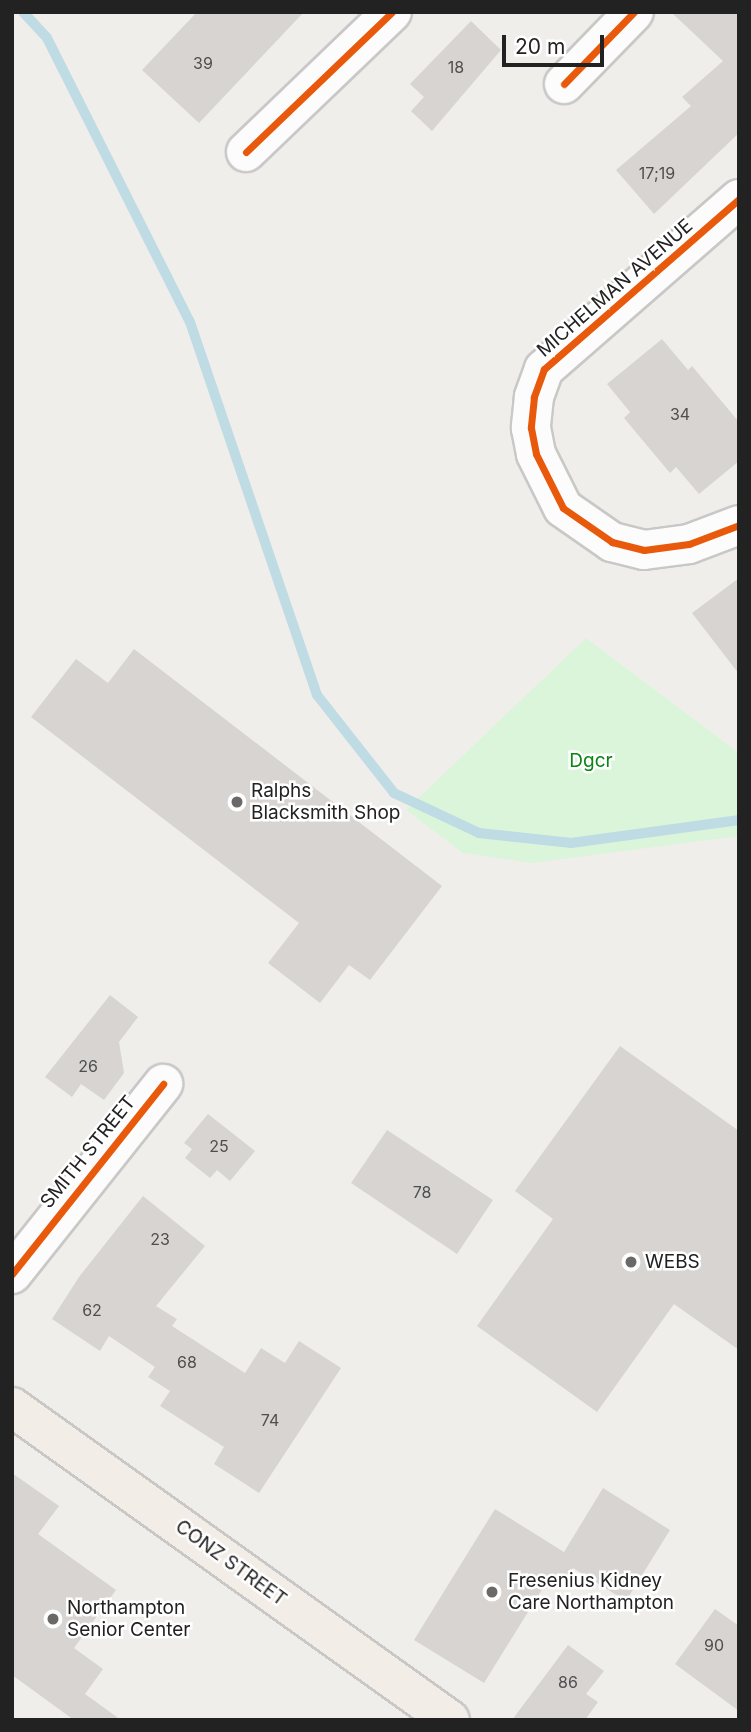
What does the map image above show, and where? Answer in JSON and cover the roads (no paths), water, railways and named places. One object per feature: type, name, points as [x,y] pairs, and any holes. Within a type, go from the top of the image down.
[{"type":"main road","name":"CONZ STREET","points":[[12,1407],[450,1720]]},
{"type":"street","points":[[246,152],[392,12]]},
{"type":"street","points":[[564,84],[634,12]]},
{"type":"street","name":"MICHELMAN AVENUE","points":[[739,199],[544,369],[534,397],[531,428],[547,482],[563,508],[612,542],[644,550],[689,544],[739,525]]},
{"type":"street","name":"SMITH STREET","points":[[12,1274],[163,1084]]},
{"type":"waterway","points":[[23,12],[47,38],[190,322],[317,695],[394,793],[479,833],[571,843],[739,820]]},
{"type":"place","name":"Ralphs Blacksmith Shop","points":[[237,802]]},
{"type":"place","name":"WEBS","points":[[631,1262]]},
{"type":"place","name":"Fresenius Kidney Care Northampton","points":[[492,1592]]},
{"type":"place","name":"Northampton Senior Center","points":[[53,1619]]},
{"type":"park label","name":"Dgcr","points":[[591,761]]}]
